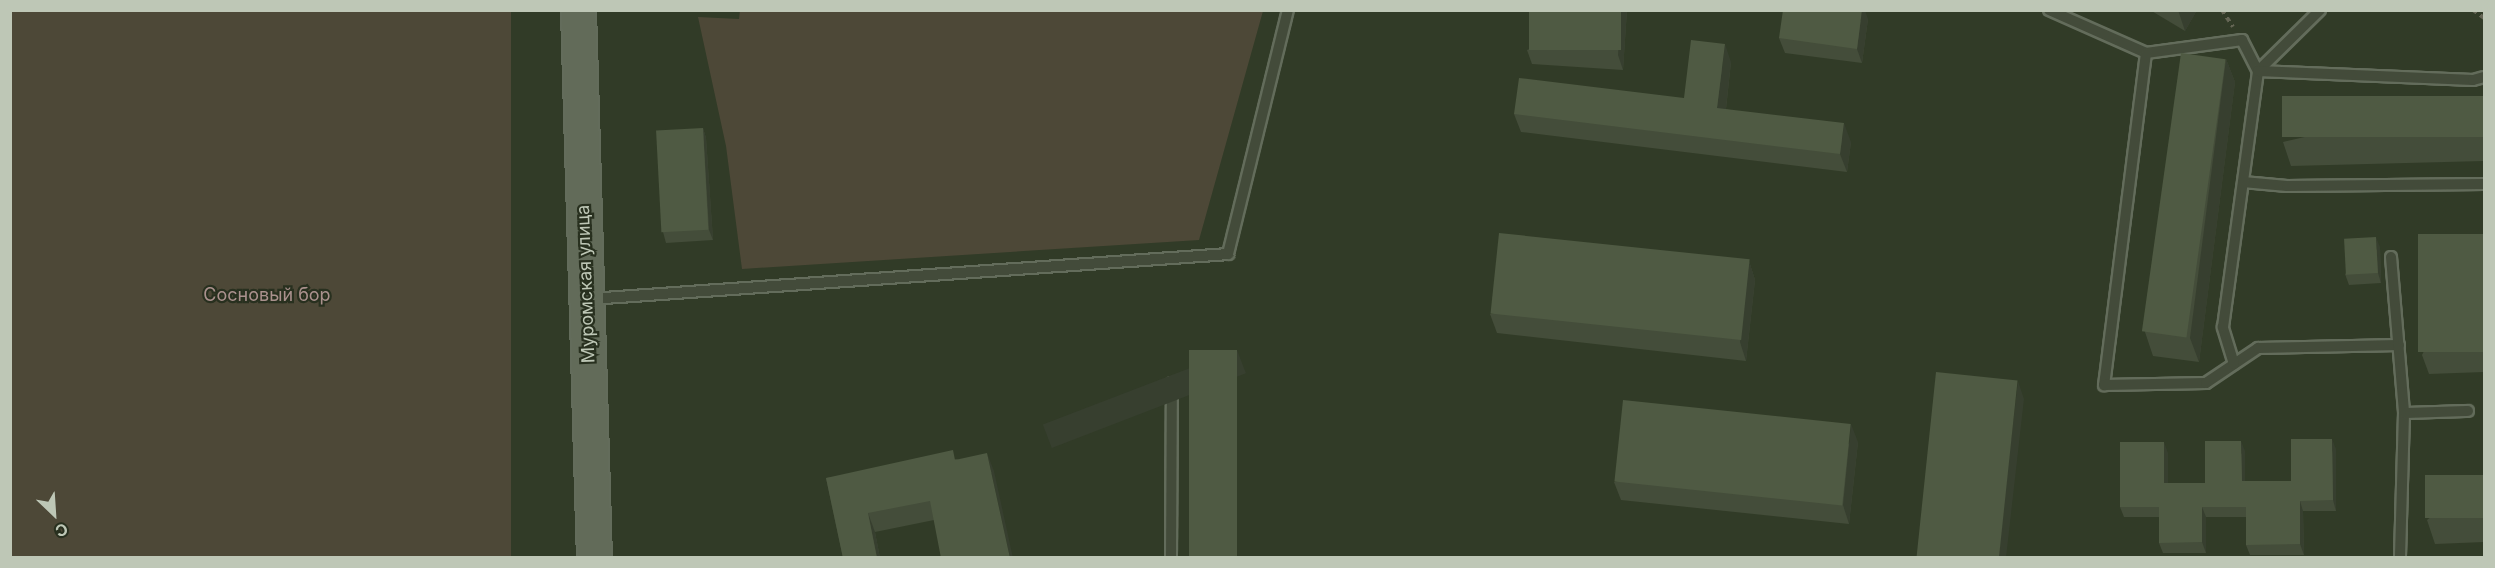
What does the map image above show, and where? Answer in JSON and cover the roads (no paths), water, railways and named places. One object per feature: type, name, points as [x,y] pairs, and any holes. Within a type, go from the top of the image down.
[{"type":"main road","name":"Муромская улица","points":[[578,10],[594,558]]},
{"type":"lane","points":[[586,299],[1227,254],[1287,10]]},
{"type":"lane","points":[[2049,10],[2146,53],[2242,40],[2259,71]]},
{"type":"lane","points":[[2234,364],[2223,327],[2259,71],[2320,10]]},
{"type":"lane","points":[[2146,53],[2104,385],[2206,383],[2258,348],[2398,345]]},
{"type":"lane","points":[[2259,71],[2473,80],[2484,77]]},
{"type":"lane","points":[[2243,182],[2288,186],[2484,184]]},
{"type":"lane","points":[[2391,257],[2404,413],[2400,558]]},
{"type":"lane","points":[[1171,558],[1172,383]]},
{"type":"lane","points":[[2404,413],[2468,411]]},
{"type":"park label","name":"Сосновый бор","points":[[267,295]]}]
